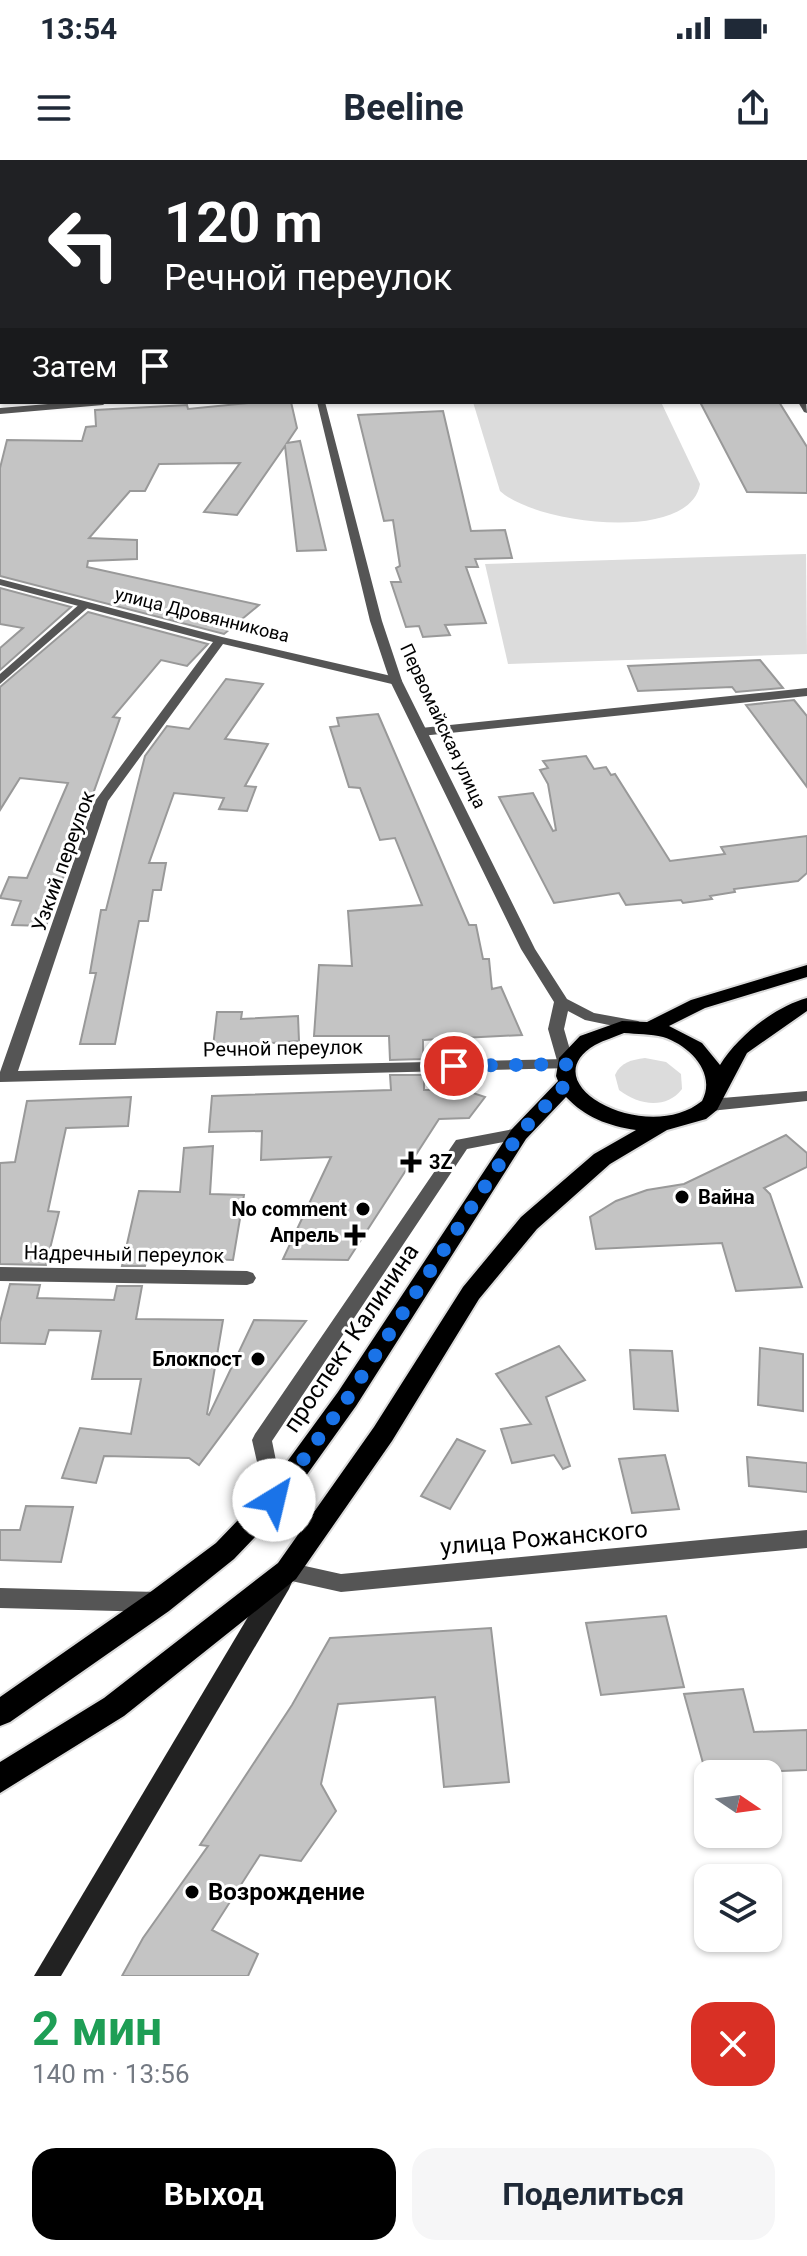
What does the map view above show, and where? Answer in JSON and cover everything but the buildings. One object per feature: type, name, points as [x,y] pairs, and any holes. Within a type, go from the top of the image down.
[{"type":"main road","name":"проспект Калинина","points":[[651,1028],[698,1004],[807,971]]},
{"type":"main road","points":[[567,1074],[580,1102],[601,1117],[629,1125],[659,1126],[688,1120],[714,1096],[740,1049],[807,1004]]},
{"type":"main road","name":"проспект Калинина","points":[[0,1713],[159,1602],[225,1551],[274,1500],[347,1399],[519,1134],[567,1074],[576,1046],[596,1034],[622,1027],[651,1028],[678,1036],[701,1049],[715,1067],[714,1096]]},
{"type":"main road","points":[[47,1976],[287,1571],[383,1434],[471,1293],[529,1223],[602,1159],[659,1126]]},
{"type":"main road","points":[[0,1779],[114,1707],[287,1571]]},
{"type":"street","points":[[0,411],[80,404]]},
{"type":"street","name":"Первомайская улица","points":[[322,404],[376,621],[396,681],[528,949],[562,1002]]},
{"type":"street","name":"улица Дровянникова","points":[[0,582],[220,640],[396,681]]},
{"type":"street","points":[[0,680],[86,604]]},
{"type":"street","name":"Узкий переулок","points":[[4,1076],[102,801],[220,640]]},
{"type":"street","points":[[421,732],[807,692]]},
{"type":"street","points":[[567,1074],[556,1029],[562,1002],[590,1017],[651,1028]]},
{"type":"street","name":"Речной переулок","points":[[4,1076],[567,1074]]},
{"type":"street","points":[[714,1096],[807,1096]]},
{"type":"street","points":[[274,1500],[262,1440],[462,1144],[519,1134]]},
{"type":"street","name":"Надречный переулок","points":[[0,1274],[247,1278]]},
{"type":"street","name":"улица Рожанского","points":[[287,1571],[341,1583],[807,1539]]},
{"type":"street","points":[[0,1598],[159,1602]]},
{"type":"shaded area","points":[[474,404],[662,404],[700,484],[690,503],[669,515],[642,521],[576,519],[518,503],[500,491]]},
{"type":"shaded area","points":[[806,554],[807,654],[508,664],[485,564]]},
{"type":"shaded area","points":[[645,1058],[666,1062],[681,1074],[682,1089],[675,1096],[652,1103],[635,1099],[619,1090],[615,1075],[620,1067]]},
{"type":"place","name":"3Z","points":[[411,1162]]},
{"type":"place","name":"Вайна","points":[[682,1197]]},
{"type":"place","name":"No comment","points":[[363,1209]]},
{"type":"place","name":"Апрель","points":[[355,1235]]},
{"type":"place","name":"Блокпост","points":[[258,1359]]},
{"type":"place","name":"Возрождение","points":[[192,1892]]},
{"type":"route","points":[[274,1500],[347,1399],[519,1134],[567,1083],[566,1064],[454,1066]]}]
